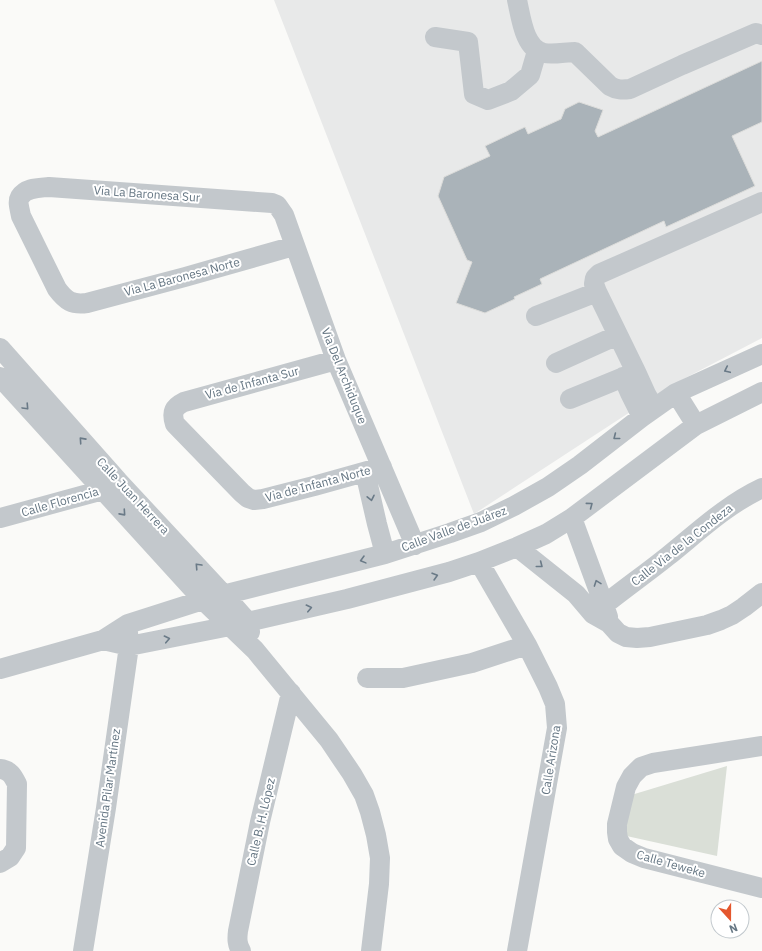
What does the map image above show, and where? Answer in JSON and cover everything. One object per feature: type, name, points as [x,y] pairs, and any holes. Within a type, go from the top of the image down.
[{"type":"street","points":[[517,0],[525,35],[537,51],[545,54],[575,52],[610,86],[617,90],[630,88],[756,33],[762,35]]},
{"type":"street","points":[[435,37],[468,42],[474,94],[488,100],[511,91],[530,75],[537,51]]},
{"type":"street","name":"Via La Baronesa Sur","points":[[70,302],[58,289],[21,216],[19,205],[20,197],[27,190],[49,187],[272,203],[277,205]]},
{"type":"street","points":[[648,413],[646,394],[630,375],[618,335],[594,284],[595,278],[600,274],[762,202]]},
{"type":"street","name":"Via Del Archiduque","points":[[277,205],[284,215],[336,360],[373,470],[415,545]]},
{"type":"street","name":"Via La Baronesa Norte","points":[[70,302],[79,304],[87,303],[294,246]]},
{"type":"street","points":[[536,316],[597,292]]},
{"type":"street","points":[[556,363],[618,335]]},
{"type":"street","name":"Calle Juan Herrera","points":[[0,348],[203,600],[238,624]]},
{"type":"street","name":"Calle Valle de Juárez","points":[[103,640],[128,624],[203,600],[385,554],[481,522],[521,503],[548,487],[580,465],[676,393],[762,354]]},
{"type":"street","name":"Via de Infanta Sur","points":[[254,500],[248,498],[242,493],[178,428],[173,419],[175,409],[184,402],[336,360]]},
{"type":"street","points":[[570,399],[630,375]]},
{"type":"street","name":"Calle Juan Herrera","points":[[0,377],[224,595],[238,624],[255,650],[329,740],[352,774],[364,795],[370,812],[380,858],[379,884],[371,951]]},
{"type":"street","points":[[0,669],[103,640],[129,646],[238,624],[399,586],[479,562],[546,534],[572,518],[696,425],[762,392]]},
{"type":"street","points":[[676,393],[696,425]]},
{"type":"street","name":"Via Del Archiduque","points":[[373,470],[377,524],[385,554]]},
{"type":"street","name":"Via de Infanta Norte","points":[[254,500],[263,499],[373,470]]},
{"type":"street","name":"Calle Florencia","points":[[0,518],[110,485]]},
{"type":"street","name":"Calle Vía de la Condeza","points":[[602,614],[668,556],[722,512],[738,501],[762,488]]},
{"type":"street","points":[[572,518],[602,614]]},
{"type":"street","points":[[517,547],[602,614],[618,633],[626,637],[650,637],[706,625],[732,615],[762,593]]},
{"type":"street","name":"Calle Arizona","points":[[479,562],[527,645],[548,687],[555,704],[558,728],[517,951]]},
{"type":"street","points":[[279,581],[286,613]]},
{"type":"street","name":"Avenida Pilar Martínez","points":[[83,951],[106,808],[129,646],[128,624]]},
{"type":"street","points":[[368,678],[403,678],[472,663],[527,645]]},
{"type":"street","name":"Calle B. H. López","points":[[241,951],[238,946],[238,931],[260,822],[291,693]]},
{"type":"street","name":"Calle Teweke","points":[[762,746],[653,763],[641,767],[632,776],[626,787],[617,824],[617,832],[618,839],[622,846],[632,853],[651,860],[762,888]]},
{"type":"street","points":[[0,769],[13,775],[17,784],[16,848],[10,857],[0,863]]},
{"type":"shaded area","points":[[274,0],[762,0],[762,338],[670,386],[474,514]]},
{"type":"shaded area","points":[[727,766],[717,856],[622,835],[628,796]]},
{"type":"building","points":[[762,61],[762,122],[732,136],[755,186],[666,227],[664,221],[540,279],[542,284],[485,313],[456,303],[472,262],[467,260],[438,196],[444,177],[490,156],[485,146],[525,127],[528,134],[561,119],[565,109],[579,102],[603,110],[595,131],[598,137]]}]
